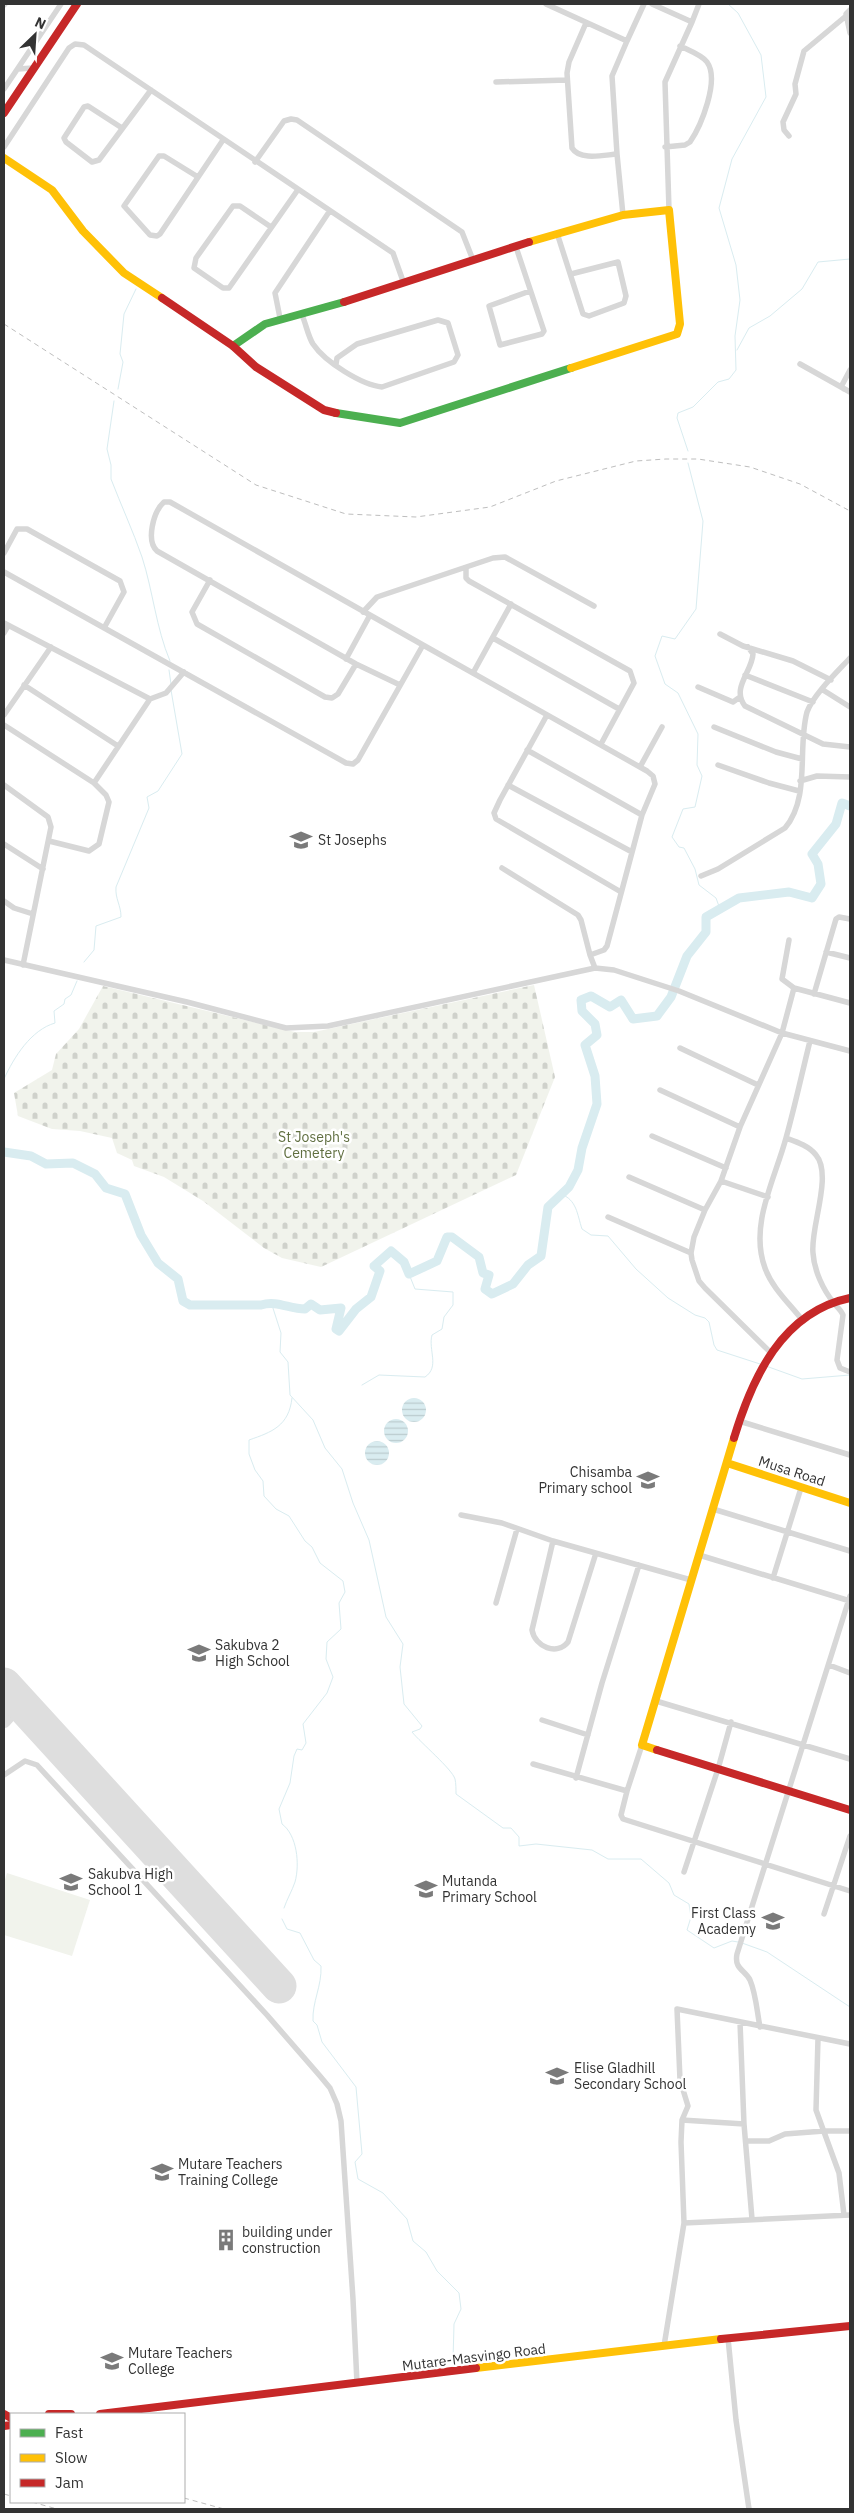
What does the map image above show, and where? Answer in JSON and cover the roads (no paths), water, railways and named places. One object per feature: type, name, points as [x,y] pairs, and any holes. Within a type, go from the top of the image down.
[{"type":"main road","points":[[4,113],[77,4]]},
{"type":"main road","points":[[4,158],[52,190],[83,231],[124,274],[233,346],[256,367],[324,410],[342,415],[400,423],[677,334],[680,324],[669,210],[623,215],[403,281],[302,315],[280,318],[254,328],[233,346]]},
{"type":"main road","points":[[850,1298],[833,1302],[786,1333],[769,1352],[758,1372],[739,1421],[642,1745],[681,1759],[850,1810]]},
{"type":"main road","name":"Musa Road","points":[[727,1463],[850,1503]]},
{"type":"main road","name":"Mutare-Masvingo Road","points":[[109,2413],[728,2338],[850,2326]]},
{"type":"street","points":[[4,90],[61,4]]},
{"type":"street","points":[[546,4],[627,41]]},
{"type":"street","points":[[623,215],[612,76],[644,4]]},
{"type":"street","points":[[652,4],[692,22]]},
{"type":"street","points":[[669,210],[665,147],[665,82],[699,4]]},
{"type":"street","points":[[789,136],[784,130],[783,122],[796,94],[795,84],[804,51],[846,16],[850,10]]},
{"type":"street","points":[[846,16],[850,32]]},
{"type":"street","points":[[586,23],[569,62],[567,80],[574,151],[585,155],[617,154]]},
{"type":"street","points":[[4,147],[69,48],[75,44],[84,45],[297,191],[393,253],[403,281]]},
{"type":"street","points":[[665,147],[685,145],[690,142],[711,95],[709,65],[706,60],[680,46]]},
{"type":"street","points":[[18,69],[33,68]]},
{"type":"street","points":[[496,82],[567,80]]},
{"type":"street","points":[[122,128],[88,106],[84,107],[64,138],[66,142],[85,157],[96,162],[122,128],[151,90]]},
{"type":"street","points":[[255,162],[284,121],[297,120],[462,232],[473,260]]},
{"type":"street","points":[[198,178],[164,156],[159,156],[124,206],[150,235],[157,236],[198,178],[223,140]]},
{"type":"street","points":[[271,228],[240,206],[233,206],[196,258],[194,268],[223,288],[229,288],[297,191]]},
{"type":"street","points":[[280,318],[275,293],[329,212]]},
{"type":"street","points":[[557,234],[582,313],[585,316],[624,303],[626,296],[618,262],[571,274]]},
{"type":"street","points":[[516,247],[544,331],[542,334],[500,345],[489,306],[530,291]]},
{"type":"street","points":[[302,315],[313,344],[324,356],[363,383],[382,387],[454,362],[458,355],[448,323],[438,320],[350,347],[337,358],[336,364]]},
{"type":"street","points":[[800,364],[850,392]]},
{"type":"street","points":[[841,386],[850,370]]},
{"type":"street","points":[[400,685],[346,659],[152,546],[150,539],[159,507],[164,502],[170,502],[601,744],[653,776],[656,784],[642,815],[606,946],[604,950],[590,955]]},
{"type":"street","points":[[4,553],[17,529],[26,529],[120,581],[124,592],[104,628]]},
{"type":"street","points":[[363,612],[377,597],[492,558],[505,557],[594,606]]},
{"type":"street","points":[[466,568],[466,578],[469,581],[630,671],[634,683],[601,744]]},
{"type":"street","points":[[4,572],[346,763],[354,764],[358,760],[424,645]]},
{"type":"street","points":[[210,580],[192,612],[197,624],[325,697],[332,698],[338,694],[356,664]]},
{"type":"street","points":[[473,673],[511,604]]},
{"type":"street","points":[[346,659],[370,615]]},
{"type":"street","points":[[4,633],[6,624],[150,699]]},
{"type":"street","points":[[720,634],[756,652],[793,662],[831,680]]},
{"type":"street","points":[[492,638],[619,709]]},
{"type":"street","points":[[4,716],[51,646]]},
{"type":"street","points":[[744,706],[740,697],[744,675],[756,652]]},
{"type":"street","points":[[701,876],[718,869],[785,828],[794,814],[799,791],[808,710],[831,680],[848,665],[850,658]]},
{"type":"street","points":[[94,783],[150,699],[166,693],[184,672]]},
{"type":"street","points":[[744,675],[813,702]]},
{"type":"street","points":[[24,685],[118,746]]},
{"type":"street","points":[[698,687],[744,706],[823,744],[850,747]]},
{"type":"street","points":[[823,690],[850,707]]},
{"type":"street","points":[[733,702],[740,697]]},
{"type":"street","points":[[547,715],[494,813],[496,819],[621,892]]},
{"type":"street","points":[[4,725],[94,783],[106,795],[109,802],[100,844],[89,851],[48,841]]},
{"type":"street","points":[[640,767],[662,727]]},
{"type":"street","points":[[714,727],[776,752],[802,759]]},
{"type":"street","points":[[527,750],[642,815]]},
{"type":"street","points":[[718,766],[799,791]]},
{"type":"street","points":[[800,781],[817,776],[850,777]]},
{"type":"street","points":[[4,785],[48,817],[51,827],[23,965]]},
{"type":"street","points":[[508,785],[632,852]]},
{"type":"street","points":[[4,844],[43,869]]},
{"type":"street","points":[[502,868],[578,915],[595,968]]},
{"type":"street","points":[[4,901],[14,908],[33,914]]},
{"type":"street","points":[[814,994],[836,918],[850,920]]},
{"type":"street","points":[[789,940],[782,979],[794,988],[850,1003]]},
{"type":"street","points":[[826,952],[850,958]]},
{"type":"street","points":[[4,960],[194,1004],[286,1028],[302,1029],[328,1026],[595,968],[614,970],[679,991],[782,1033],[850,1051]]},
{"type":"street","points":[[769,1352],[705,1288],[699,1280],[691,1253],[694,1237],[705,1210],[722,1180],[740,1126],[782,1033],[794,988]]},
{"type":"street","points":[[802,1321],[772,1282],[765,1268],[760,1235],[762,1216],[786,1138],[810,1041]]},
{"type":"street","points":[[680,1048],[758,1085]]},
{"type":"street","points":[[660,1090],[740,1126]]},
{"type":"street","points":[[652,1136],[726,1168]]},
{"type":"street","points":[[786,1138],[806,1146],[817,1156],[821,1165],[823,1177],[812,1240],[812,1254],[824,1287],[833,1302],[841,1310],[843,1320],[837,1360],[840,1368],[850,1372]]},
{"type":"street","points":[[629,1177],[705,1210]]},
{"type":"street","points":[[722,1180],[768,1197]]},
{"type":"street","points":[[608,1217],[691,1253]]},
{"type":"street","points":[[739,1421],[850,1455]]},
{"type":"street","points":[[773,1578],[802,1488]]},
{"type":"street","points":[[713,1509],[850,1551]]},
{"type":"street","points":[[461,1515],[502,1523],[553,1541],[691,1580]]},
{"type":"street","points":[[496,1603],[517,1529]]},
{"type":"street","points":[[553,1541],[532,1630],[540,1644],[554,1650],[568,1642],[596,1553]]},
{"type":"street","points":[[698,1555],[850,1599],[737,1954],[737,1966],[750,1982],[760,2027]]},
{"type":"street","points":[[576,1778],[639,1566]]},
{"type":"street","points":[[830,1665],[850,1673]]},
{"type":"street","points":[[656,1700],[850,1759]]},
{"type":"street","points":[[542,1720],[588,1734]]},
{"type":"street","points":[[684,1872],[718,1769],[731,1722]]},
{"type":"street","points":[[642,1745],[627,1791],[621,1815],[623,1820],[850,1891]]},
{"type":"street","points":[[4,1775],[25,1761],[37,1765],[267,2015],[330,2088],[337,2104],[340,2121],[354,2299],[357,2384]]},
{"type":"street","points":[[533,1764],[576,1778],[627,1791]]},
{"type":"street","points":[[824,1914],[850,1836]]},
{"type":"street","points":[[664,2346],[684,2223],[682,2120],[688,2106],[680,2080],[677,2009],[850,2044]]},
{"type":"street","points":[[740,2022],[744,2124],[752,2219]]},
{"type":"street","points":[[684,2223],[847,2215],[840,2173],[816,2110],[818,2038]]},
{"type":"street","points":[[682,2120],[744,2124]]},
{"type":"street","points":[[746,2141],[769,2141],[785,2134],[850,2131]]},
{"type":"street","points":[[728,2338],[736,2420],[749,2509]]},
{"type":"waterway","points":[[688,451],[677,418],[678,413],[693,407],[718,382],[729,379],[736,370],[735,336],[740,300],[736,265],[719,208],[732,159],[766,97],[761,55],[738,13],[728,4]]},
{"type":"waterway","points":[[737,350],[749,328],[770,316],[802,289],[818,262],[850,259]]},
{"type":"waterway","points":[[118,389],[123,362],[120,354],[124,314],[136,289]]},
{"type":"waterway","points":[[114,401],[107,449],[111,465],[111,479],[142,557],[161,636],[170,661]]},
{"type":"waterway","points":[[688,463],[703,521],[696,609],[675,639],[662,636],[655,656],[665,684],[678,693],[698,734],[697,765],[702,776],[695,807],[683,809],[672,837],[679,847],[684,848],[695,869],[699,885],[716,898],[720,909]]},
{"type":"waterway","points":[[169,670],[171,684]]},
{"type":"waterway","points":[[84,962],[94,950],[96,926],[121,917],[116,887],[149,808],[147,797],[158,791],[182,754],[171,690]]},
{"type":"waterway","points":[[4,1152],[31,1156],[46,1164],[73,1163],[95,1174],[106,1188],[125,1194],[141,1235],[158,1263],[178,1279],[183,1301],[190,1305],[278,1304],[305,1309],[311,1304],[320,1310],[341,1308],[336,1329],[339,1331],[356,1309],[371,1297],[380,1271],[374,1266],[391,1251],[404,1262],[409,1274],[437,1261],[447,1237],[452,1237],[479,1257],[483,1273],[489,1275],[485,1289],[492,1294],[513,1284],[528,1265],[541,1256],[548,1207],[569,1187],[578,1170],[582,1148],[597,1104],[595,1076],[585,1045],[597,1035],[595,1024],[582,1011],[581,1000],[591,996],[610,1007],[621,1000],[633,1019],[657,1016],[671,997],[687,956],[706,932],[706,917],[739,898],[789,892],[812,898],[821,884],[818,864],[812,854],[836,824],[842,803],[850,806]]},
{"type":"waterway","points":[[4,1079],[24,1045],[38,1032],[55,1023],[54,1011],[64,1004],[65,999],[71,995],[77,981]]},
{"type":"waterway","points":[[561,1194],[573,1204],[582,1229],[591,1235],[608,1236],[636,1269],[668,1298],[695,1315],[705,1318],[709,1322],[714,1345],[717,1350],[760,1364]]},
{"type":"waterway","points":[[362,1385],[379,1375],[425,1377],[432,1368],[432,1335],[442,1329],[444,1317],[453,1305],[453,1292],[415,1289],[409,1274]]},
{"type":"waterway","points":[[271,1302],[281,1333],[280,1352],[288,1362],[290,1395],[313,1420],[325,1448],[342,1469],[353,1503],[369,1540],[386,1617],[403,1644],[400,1667],[404,1704],[422,1726],[420,1729],[412,1732],[453,1775],[456,1794],[503,1828],[511,1828],[519,1837],[519,1846],[536,1844],[592,1850],[608,1859],[641,1859],[669,1883],[674,1895],[689,1904],[691,1917],[687,1930],[714,1948],[732,1941],[738,1942]]},
{"type":"waterway","points":[[766,1366],[802,1379],[850,1375]]},
{"type":"waterway","points":[[284,1908],[295,1882],[297,1859],[294,1842],[282,1824],[279,1809],[290,1783],[294,1756],[297,1749],[302,1750],[306,1743],[303,1724],[327,1693],[333,1677],[326,1659],[327,1642],[341,1629],[339,1603],[345,1592],[343,1581],[320,1563],[312,1547],[305,1541],[289,1516],[276,1509],[264,1496],[263,1481],[255,1470],[249,1454],[249,1440],[272,1431],[278,1426],[287,1415],[292,1398]]},
{"type":"waterway","points":[[282,1919],[287,1929],[300,1933],[314,1960],[321,1966],[313,2021],[317,2025],[322,2042],[356,2087],[362,2154],[355,2162],[358,2179],[383,2193],[407,2219],[413,2241],[426,2252],[437,2271],[459,2293],[461,2309],[454,2324],[453,2361]]},
{"type":"waterway","points":[[742,1943],[767,1952],[850,2007]]},
{"type":"railway","points":[[4,324],[256,485],[346,514],[416,517],[490,507],[556,481],[636,461],[666,459],[698,459],[750,467],[800,484],[850,511]]},
{"type":"railway","points":[[4,2494],[10,2496]]},
{"type":"railway","points":[[185,2498],[224,2509]]},
{"type":"railway","points":[[36,2503],[57,2509]]},
{"type":"place","name":"St Josephs","points":[[301,840]]},
{"type":"place","name":"Chisamba Primary school","points":[[648,1480]]},
{"type":"place","name":"Sakubva 2 High School","points":[[199,1653]]},
{"type":"place","name":"Sakubva High School 1","points":[[71,1882]]},
{"type":"place","name":"Mutanda Primary School","points":[[426,1889]]},
{"type":"place","name":"First Class Academy","points":[[773,1921]]},
{"type":"place","name":"Elise Gladhill Secondary School","points":[[557,2076]]},
{"type":"place","name":"Mutare Teachers Training College","points":[[162,2172]]},
{"type":"place","name":"building under construction","points":[[226,2240]]},
{"type":"place","name":"Mutare Teachers College","points":[[112,2361]]},
{"type":"park label","name":"St Joseph's Cemetery","points":[[314,1146]]}]
